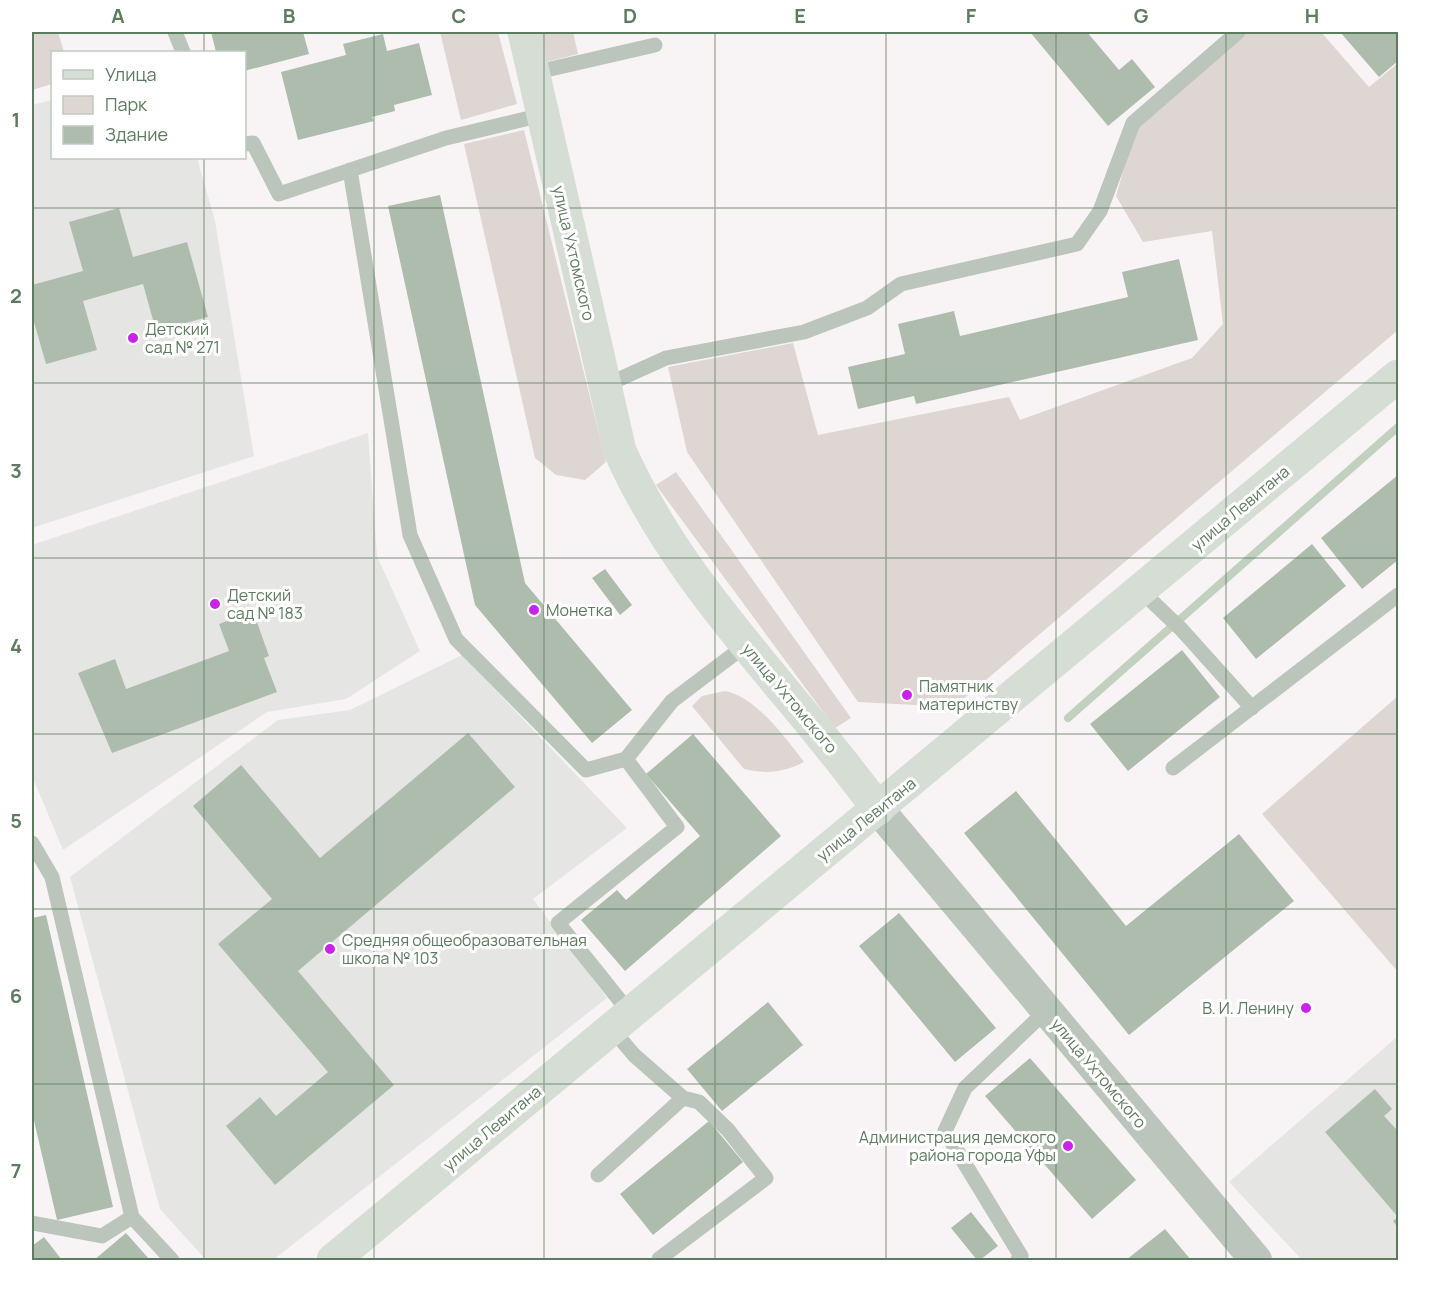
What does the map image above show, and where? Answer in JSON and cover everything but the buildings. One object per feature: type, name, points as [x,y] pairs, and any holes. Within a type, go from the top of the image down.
[{"type":"street","name":"улица Ухтомского","points":[[524,32],[620,451],[638,492],[676,551],[746,645],[854,776],[878,809],[1256,1260]]},
{"type":"street","name":"улица Левитана","points":[[333,1260],[1398,376]]},
{"type":"lane","points":[[175,32],[183,51]]},
{"type":"lane","points":[[604,386],[666,358],[804,332],[867,308],[901,284],[1077,244],[1100,211],[1133,123],[1238,32]]},
{"type":"lane","points":[[532,73],[655,45]]},
{"type":"lane","points":[[246,144],[253,142],[279,194],[446,138],[542,115]]},
{"type":"lane","points":[[350,170],[410,535],[456,639],[586,770],[626,759],[672,701],[746,645]]},
{"type":"lane","points":[[1140,590],[1182,630],[1252,708]]},
{"type":"lane","points":[[1173,768],[1398,595]]},
{"type":"lane","points":[[626,759],[677,827],[558,923],[621,1021],[634,1055],[683,1098],[699,1102],[728,1131],[766,1178],[659,1259]]},
{"type":"lane","points":[[32,843],[52,877],[132,1217],[172,1260]]},
{"type":"lane","points":[[1018,1260],[1022,1256],[945,1131],[965,1088],[1047,1010]]},
{"type":"lane","points":[[598,1175],[683,1098]]},
{"type":"lane","points":[[32,1223],[102,1236],[132,1217]]},
{"type":"shaded area","name":"Детский сад № 271","points":[[51,100],[51,159],[197,159],[215,221],[254,456],[32,528],[32,105]]},
{"type":"shaded area","name":"Детский сад № 183","points":[[368,433],[377,556],[420,651],[346,699],[267,712],[63,850],[32,776],[32,545]]},
{"type":"shaded area","name":"Средняя общеобразовательная школа № 103","points":[[462,655],[627,828],[533,899],[607,998],[273,1260],[206,1260],[160,1209],[70,877],[278,720],[350,710]]},
{"type":"shaded area","points":[[1398,1036],[1398,1260],[1302,1260],[1229,1182]]},
{"type":"green space","points":[[32,32],[58,32],[64,51],[51,51],[51,84],[32,90]]},
{"type":"green space","points":[[440,32],[498,32],[517,104],[461,120]]},
{"type":"green space","points":[[535,32],[573,32],[578,54],[542,63]]},
{"type":"green space","points":[[1232,32],[1321,32],[1369,87],[1398,63],[1398,330],[954,707],[858,702],[687,452],[668,367],[793,343],[818,435],[1009,397],[1020,420],[1192,358],[1223,324],[1212,231],[1143,242],[1116,196],[1141,109]]},
{"type":"green space","points":[[524,130],[606,462],[585,480],[556,475],[535,458],[464,144]]},
{"type":"green space","points":[[676,472],[851,718],[835,728],[656,485]]},
{"type":"green space","points":[[725,691],[748,701],[759,710],[779,730],[804,762],[774,772],[744,769],[692,706],[702,696]]},
{"type":"green space","points":[[1398,696],[1398,972],[1262,814]]},
{"type":"waterway","points":[[1068,718],[1398,427]]},
{"type":"place","name":"Детский сад № 271","points":[[133,338]]},
{"type":"place","name":"Детский сад № 183","points":[[215,604]]},
{"type":"place","name":"Монетка","points":[[534,610]]},
{"type":"place","name":"Памятник материнству","points":[[907,695]]},
{"type":"place","name":"Средняя общеобразовательная школа № 103","points":[[330,949]]},
{"type":"place","name":"В. И. Ленину","points":[[1306,1008]]},
{"type":"place","name":"Администрация демского района города Уфы","points":[[1068,1146]]}]
